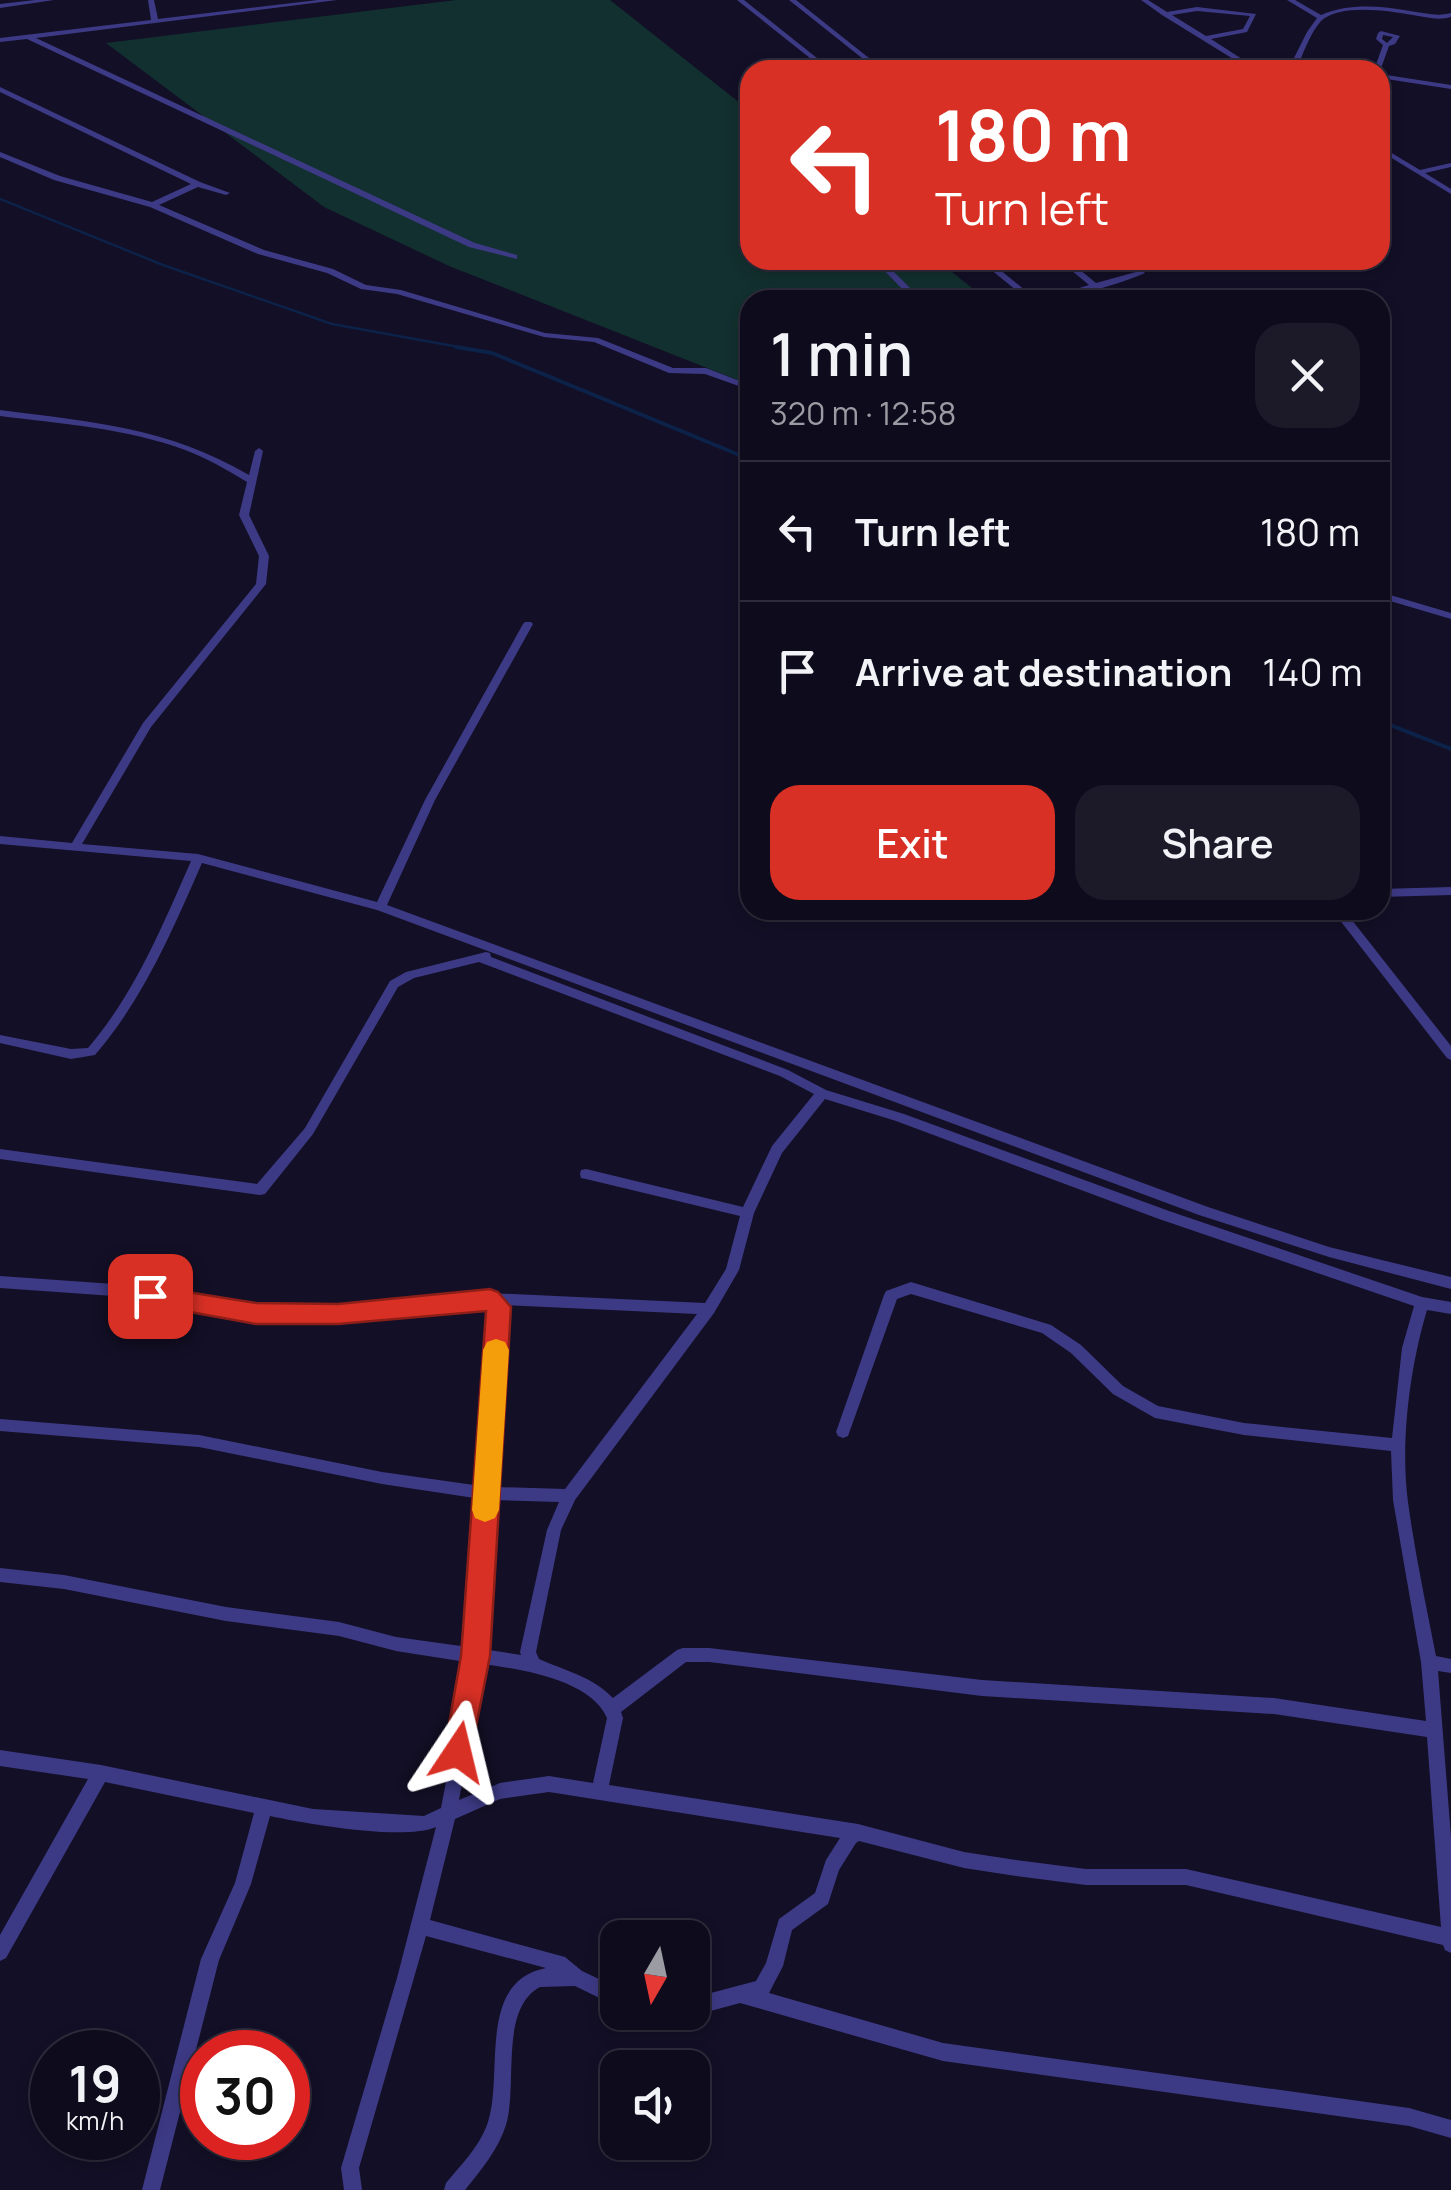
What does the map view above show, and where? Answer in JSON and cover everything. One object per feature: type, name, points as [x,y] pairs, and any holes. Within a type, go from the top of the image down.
[{"type":"street","points":[[0,6],[51,0]]},
{"type":"street","points":[[150,0],[155,22]]},
{"type":"street","points":[[0,40],[334,0]]},
{"type":"street","points":[[740,0],[815,60]]},
{"type":"street","points":[[792,0],[868,60]]},
{"type":"street","points":[[1144,0],[1242,60]]},
{"type":"street","points":[[1290,0],[1320,18]]},
{"type":"street","points":[[1297,60],[1320,18],[1364,2],[1440,18],[1451,26]]},
{"type":"street","points":[[1164,14],[1198,8],[1254,15],[1245,30],[1206,38]]},
{"type":"street","points":[[1440,18],[1451,15]]},
{"type":"street","points":[[29,37],[472,245],[514,257]]},
{"type":"street","points":[[1382,60],[1386,45]]},
{"type":"street","points":[[1390,75],[1451,87]]},
{"type":"street","points":[[0,89],[197,184],[226,193]]},
{"type":"street","points":[[0,154],[57,178],[152,205],[262,252],[330,271],[364,288],[398,292],[544,335],[594,340],[672,371],[706,371],[740,386]]},
{"type":"street","points":[[1390,154],[1451,192]]},
{"type":"street","points":[[1419,172],[1451,165]]},
{"type":"street","points":[[152,205],[197,184]]},
{"type":"street","points":[[888,270],[908,290]]},
{"type":"street","points":[[996,270],[1020,290]]},
{"type":"street","points":[[1075,270],[1096,287]]},
{"type":"street","points":[[1084,290],[1141,273],[1138,270]]},
{"type":"street","points":[[0,413],[146,432],[212,455],[251,480]]},
{"type":"street","points":[[76,845],[147,725],[261,584],[264,556],[244,516],[259,450]]},
{"type":"street","points":[[1390,598],[1451,616]]},
{"type":"street","points":[[380,906],[430,800],[528,624]]},
{"type":"street","points":[[0,840],[198,858],[380,906],[1204,1211],[1329,1252],[1451,1283]]},
{"type":"street","points":[[0,1039],[72,1054],[91,1052],[161,938],[198,858]]},
{"type":"street","points":[[1390,893],[1451,891]]},
{"type":"street","points":[[1346,920],[1451,1055]]},
{"type":"street","points":[[0,1154],[260,1190],[309,1131],[394,984],[410,975],[498,952]]},
{"type":"street","points":[[480,958],[784,1072],[822,1093],[900,1116],[974,1147],[1422,1304],[1451,1308]]},
{"type":"street","points":[[534,1664],[529,1645],[554,1530],[569,1496],[709,1309],[732,1270],[746,1214],[777,1150],[822,1093]]},
{"type":"street","points":[[586,1174],[746,1214]]},
{"type":"street","points":[[0,1282],[114,1290],[256,1314],[338,1314],[490,1299],[709,1309]]},
{"type":"street","points":[[842,1432],[891,1295],[911,1288],[1046,1329],[1076,1348],[1118,1390],[1156,1412],[1244,1428],[1398,1446]]},
{"type":"street","points":[[353,2190],[350,2168],[447,1816],[475,1656],[498,1307],[495,1302]]},
{"type":"street","points":[[1422,1304],[1409,1348],[1398,1446],[1400,1500],[1429,1662],[1446,1842],[1451,1946]]},
{"type":"street","points":[[0,1425],[198,1442],[382,1478],[486,1492],[569,1496]]},
{"type":"street","points":[[0,1575],[64,1582],[534,1664],[604,1698],[614,1707]]},
{"type":"street","points":[[600,1791],[614,1707],[683,1655],[982,1688],[1274,1706],[1433,1730]]},
{"type":"street","points":[[1429,1662],[1451,1666]]},
{"type":"street","points":[[0,1758],[101,1774],[264,1808],[390,1823],[424,1824],[479,1797],[517,1786],[549,1784],[858,1832],[964,1860],[1016,1868],[1086,1877],[1186,1877],[1450,1938]]},
{"type":"street","points":[[0,1952],[101,1774]]},
{"type":"street","points":[[151,2190],[210,1959],[243,1884],[264,1808]]},
{"type":"street","points":[[710,2003],[762,1988],[774,1966],[785,1925],[822,1898],[832,1866],[850,1837],[858,1832]]},
{"type":"street","points":[[419,1926],[559,1964],[600,1989]]},
{"type":"street","points":[[453,2190],[496,2128],[503,2096],[501,2050],[520,1993],[528,1982],[538,1979],[576,1977]]},
{"type":"street","points":[[744,1995],[943,2052],[1409,2117],[1451,2129]]},
{"type":"green space","points":[[456,0],[610,0],[740,103],[740,270],[950,270],[974,290],[740,290],[740,381],[449,266],[324,207],[106,43]]},
{"type":"waterway","points":[[0,199],[163,265],[332,324],[470,349]]},
{"type":"waterway","points":[[456,347],[492,353],[740,456]]},
{"type":"waterway","points":[[1390,725],[1451,749]]},
{"type":"slow traffic","points":[[485,1510],[496,1350]]},
{"type":"route","points":[[150,1296],[256,1314],[338,1314],[490,1299],[495,1302],[498,1307],[490,1462],[475,1656],[458,1752]]}]
